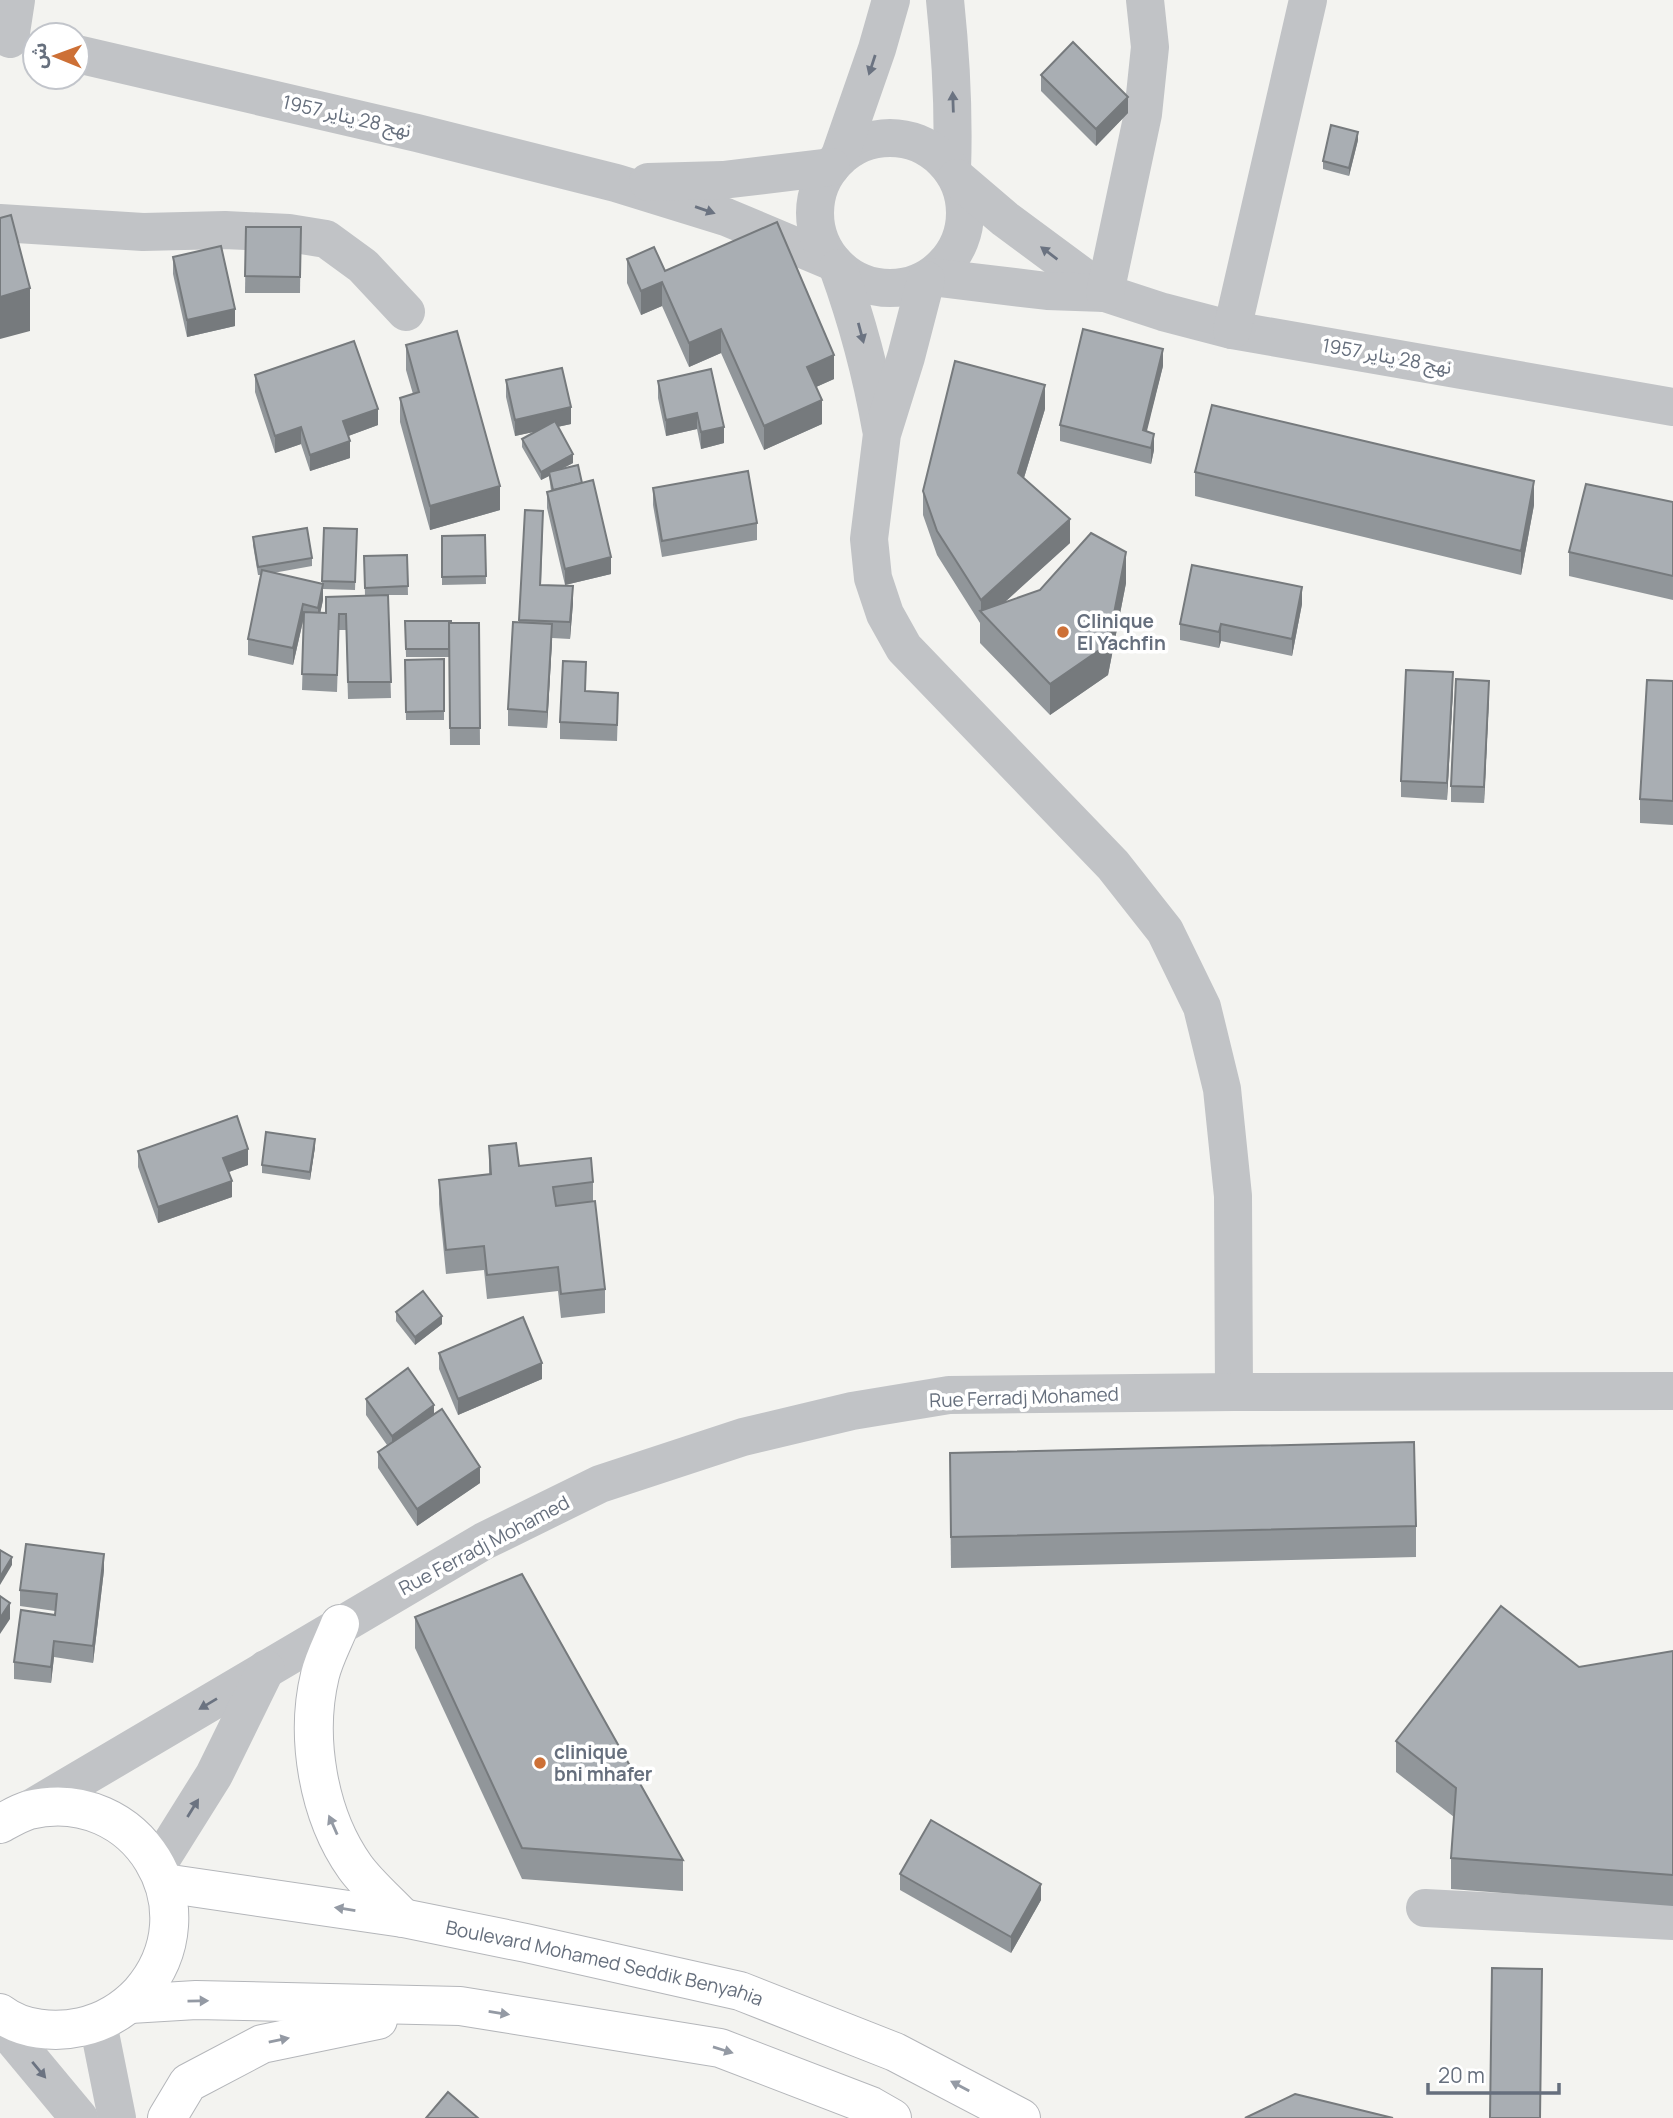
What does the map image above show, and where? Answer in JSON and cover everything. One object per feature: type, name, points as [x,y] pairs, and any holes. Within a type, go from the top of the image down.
[{"type":"main road","points":[[340,1625],[320,1674],[315,1718],[317,1774],[331,1824],[356,1867],[403,1918]]},
{"type":"main road","points":[[0,2013],[34,2028],[66,2030],[98,2023],[130,2004],[152,1979],[166,1949],[170,1916],[161,1874],[134,1836],[102,1815],[65,1806],[14,1817]]},
{"type":"main road","name":"Boulevard Mohamed Seddik Benyahia","points":[[161,1874],[260,1895],[403,1918],[740,1991],[895,2052],[1021,2118]]},
{"type":"main road","points":[[130,2004],[196,2000],[460,2006],[720,2048],[871,2106],[892,2118]]},
{"type":"main road","points":[[167,2118],[188,2083],[262,2044],[444,2006]]},
{"type":"street","points":[[15,40],[16,0]]},
{"type":"street","points":[[882,434],[858,322],[836,265],[820,240],[815,215],[819,190],[835,163],[877,49],[891,0]]},
{"type":"street","points":[[836,265],[858,281],[880,288],[903,288],[928,279],[951,257],[963,232],[965,205],[954,174],[951,53],[945,0]]},
{"type":"street","points":[[1105,293],[1143,114],[1150,47],[1145,0]]},
{"type":"street","points":[[1232,330],[1308,0]]},
{"type":"street","name":"نهج 28 يناير 1957","points":[[91,57],[417,133],[616,183],[726,217],[836,265]]},
{"type":"street","points":[[835,163],[856,146],[876,139],[898,138],[919,144],[938,155],[954,174]]},
{"type":"street","name":"نهج 28 يناير 1957","points":[[616,183],[723,180],[835,163]]},
{"type":"street","name":"نهج 28 يناير 1957","points":[[954,174],[1004,219],[1105,293]]},
{"type":"street","points":[[0,223],[143,232],[225,230],[289,233],[326,239],[363,266],[406,313]]},
{"type":"street","points":[[928,279],[882,434],[869,539],[873,578],[885,614],[904,648],[1113,865],[1165,931],[1202,1006],[1222,1089],[1233,1196],[1234,1392]]},
{"type":"street","name":"نهج 28 يناير 1957","points":[[928,279],[1035,290],[1105,293],[1232,330],[1673,407]]},
{"type":"street","name":"Rue Ferradj Mohamed","points":[[14,1817],[484,1541],[600,1483],[743,1437],[852,1410],[949,1395],[1673,1391]]},
{"type":"street","points":[[161,1874],[266,1669]]},
{"type":"street","points":[[1425,1908],[1673,1921]]},
{"type":"street","points":[[0,2023],[79,2118]]},
{"type":"street","points":[[98,2023],[117,2118]]},
{"type":"building","points":[[1073,42],[1128,97],[1096,129],[1041,75]]},
{"type":"building","points":[[1331,125],[1358,132],[1349,168],[1323,161]]},
{"type":"building","points":[[11,215],[30,288],[0,297],[0,218]]},
{"type":"building","points":[[777,222],[834,355],[807,367],[822,400],[764,426],[721,329],[689,343],[662,282],[641,291],[627,259],[654,247],[665,271]]},
{"type":"building","points":[[246,227],[301,227],[300,277],[245,276]]},
{"type":"building","points":[[221,246],[235,309],[187,320],[173,257]]},
{"type":"building","points":[[1083,329],[1163,349],[1143,430],[1154,434],[1151,448],[1060,425]]},
{"type":"building","points":[[457,331],[500,486],[430,506],[400,398],[419,392],[406,345]]},
{"type":"building","points":[[354,341],[378,409],[343,421],[350,441],[310,455],[301,427],[275,436],[255,375]]},
{"type":"building","points":[[955,361],[1045,385],[1018,473],[1070,519],[981,600],[937,531],[923,491]]},
{"type":"building","points":[[562,368],[571,407],[515,420],[506,380]]},
{"type":"building","points":[[711,369],[724,427],[701,432],[697,413],[666,420],[658,381]]},
{"type":"building","points":[[1212,405],[1534,481],[1521,551],[1195,472]]},
{"type":"building","points":[[555,421],[573,454],[541,472],[522,439]]},
{"type":"building","points":[[578,465],[582,483],[553,490],[549,472]]},
{"type":"building","points":[[748,471],[757,523],[662,541],[653,488]]},
{"type":"building","points":[[593,480],[611,557],[565,569],[547,492]]},
{"type":"building","points":[[1586,484],[1673,502],[1673,576],[1569,552]]},
{"type":"building","points":[[525,510],[543,511],[540,585],[573,586],[570,622],[519,620]]},
{"type":"building","points":[[307,528],[312,558],[258,567],[253,537]]},
{"type":"building","points":[[324,528],[357,529],[355,582],[322,581]]},
{"type":"building","name":"Clinique El Yachfin","points":[[1091,533],[1126,552],[1108,644],[1050,684],[980,611],[1040,590]]},
{"type":"building","points":[[485,535],[486,576],[442,577],[442,536]]},
{"type":"building","points":[[407,555],[408,586],[365,588],[364,556]]},
{"type":"building","points":[[1192,565],[1302,587],[1292,639],[1221,624],[1219,632],[1180,624]]},
{"type":"building","points":[[262,570],[323,584],[318,608],[303,604],[293,648],[248,639]]},
{"type":"building","points":[[388,595],[391,682],[348,682],[346,614],[339,614],[337,675],[302,674],[304,612],[326,613],[326,597]]},
{"type":"building","points":[[405,621],[451,621],[449,649],[406,649]]},
{"type":"building","points":[[513,622],[552,624],[547,712],[508,709]]},
{"type":"building","points":[[449,623],[479,623],[480,728],[450,728]]},
{"type":"building","points":[[444,659],[444,711],[406,712],[405,660]]},
{"type":"building","points":[[563,661],[586,662],[585,691],[618,693],[617,725],[560,722]]},
{"type":"building","points":[[1406,670],[1453,672],[1447,783],[1401,781]]},
{"type":"building","points":[[1456,679],[1489,681],[1484,787],[1451,786]]},
{"type":"building","points":[[1647,680],[1673,681],[1673,801],[1640,799]]},
{"type":"building","points":[[237,1116],[248,1149],[223,1158],[232,1181],[158,1207],[138,1151]]},
{"type":"building","points":[[266,1132],[315,1139],[310,1172],[262,1165]]},
{"type":"building","points":[[516,1143],[519,1166],[591,1158],[593,1182],[553,1187],[556,1206],[595,1201],[605,1289],[561,1294],[558,1267],[487,1275],[484,1246],[446,1250],[439,1180],[491,1174],[489,1146]]},
{"type":"building","points":[[423,1291],[442,1316],[415,1337],[396,1312]]},
{"type":"building","points":[[523,1317],[542,1363],[458,1399],[439,1353]]},
{"type":"building","points":[[408,1368],[434,1405],[392,1436],[366,1399]]},
{"type":"building","points":[[442,1409],[480,1467],[417,1509],[378,1452]]},
{"type":"building","points":[[1414,1442],[1416,1526],[951,1537],[950,1453]]},
{"type":"building","points":[[26,1544],[104,1554],[93,1646],[54,1641],[51,1667],[14,1662],[21,1610],[55,1615],[57,1594],[20,1590]]},
{"type":"building","points":[[0,1550],[12,1557],[0,1577]]},
{"type":"building","name":"clinique bni mhafer","points":[[522,1574],[683,1860],[522,1848],[415,1617]]},
{"type":"building","points":[[0,1596],[10,1603],[0,1618]]},
{"type":"building","points":[[1501,1606],[1579,1667],[1673,1651],[1673,1875],[1451,1858],[1456,1788],[1396,1741]]},
{"type":"building","points":[[931,1820],[1041,1884],[1011,1937],[900,1874]]},
{"type":"building","points":[[1492,1968],[1542,1969],[1540,2118],[1490,2118]]},
{"type":"building","points":[[448,2092],[478,2118],[426,2118]]},
{"type":"building","points":[[1295,2094],[1393,2118],[1245,2118]]},
{"type":"place","name":"Clinique El Yachfin","points":[[1063,632]]},
{"type":"place","name":"clinique bni mhafer","points":[[540,1763]]}]
